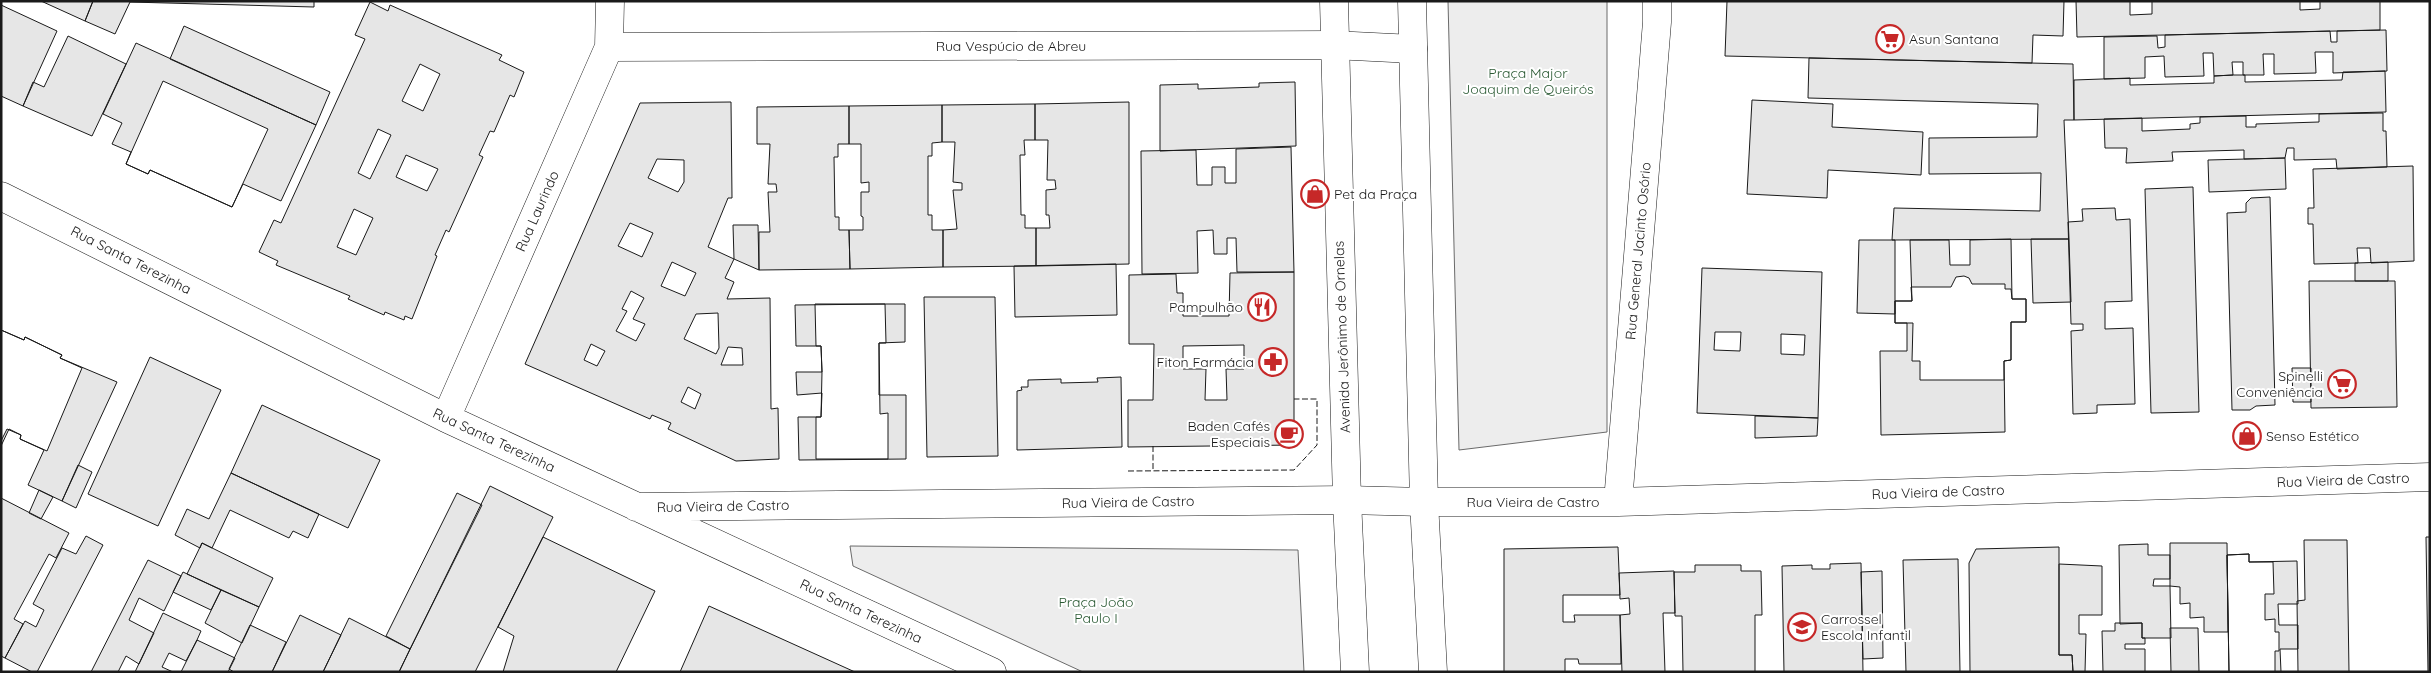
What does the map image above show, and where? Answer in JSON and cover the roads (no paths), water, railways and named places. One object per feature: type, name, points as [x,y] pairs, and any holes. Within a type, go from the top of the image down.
[{"type":"street","name":"Rua Laurindo","points":[[446,418],[609,47],[610,1]]},
{"type":"street","name":"Avenida Jerônimo de Ornelas","points":[[1334,1],[1333,45],[1347,500],[1355,672]]},
{"type":"street","points":[[1412,1],[1424,502],[1433,672]]},
{"type":"street","name":"Rua General Jacinto Osório","points":[[1618,502],[1657,22],[1657,1]]},
{"type":"street","name":"Rua Vespúcio de Abreu","points":[[609,47],[1333,45],[1413,49]]},
{"type":"street","name":"Rua Santa Terezinha","points":[[1,196],[446,418],[992,672]]},
{"type":"street","name":"Rua Vieira de Castro","points":[[636,507],[1347,500],[1618,502],[2430,477]]},
{"type":"place","name":"Asun Santana","points":[[1890,39]]},
{"type":"place","name":"Pet da Praça","points":[[1315,194]]},
{"type":"place","name":"Pampulhão","points":[[1262,307]]},
{"type":"place","name":"Fiton Farmácia","points":[[1273,362]]},
{"type":"place","name":"Spinelli Conveniência","points":[[2342,384]]},
{"type":"place","name":"Baden Cafés Especiais","points":[[1289,434]]},
{"type":"place","name":"Senso Estético","points":[[2247,436]]},
{"type":"place","name":"Carrossel Escola Infantil","points":[[1802,627]]},
{"type":"park label","name":"Praça Major Joaquim de Queirós","points":[[1528,82]]},
{"type":"park label","name":"Praça João Paulo I","points":[[1096,610]]}]
